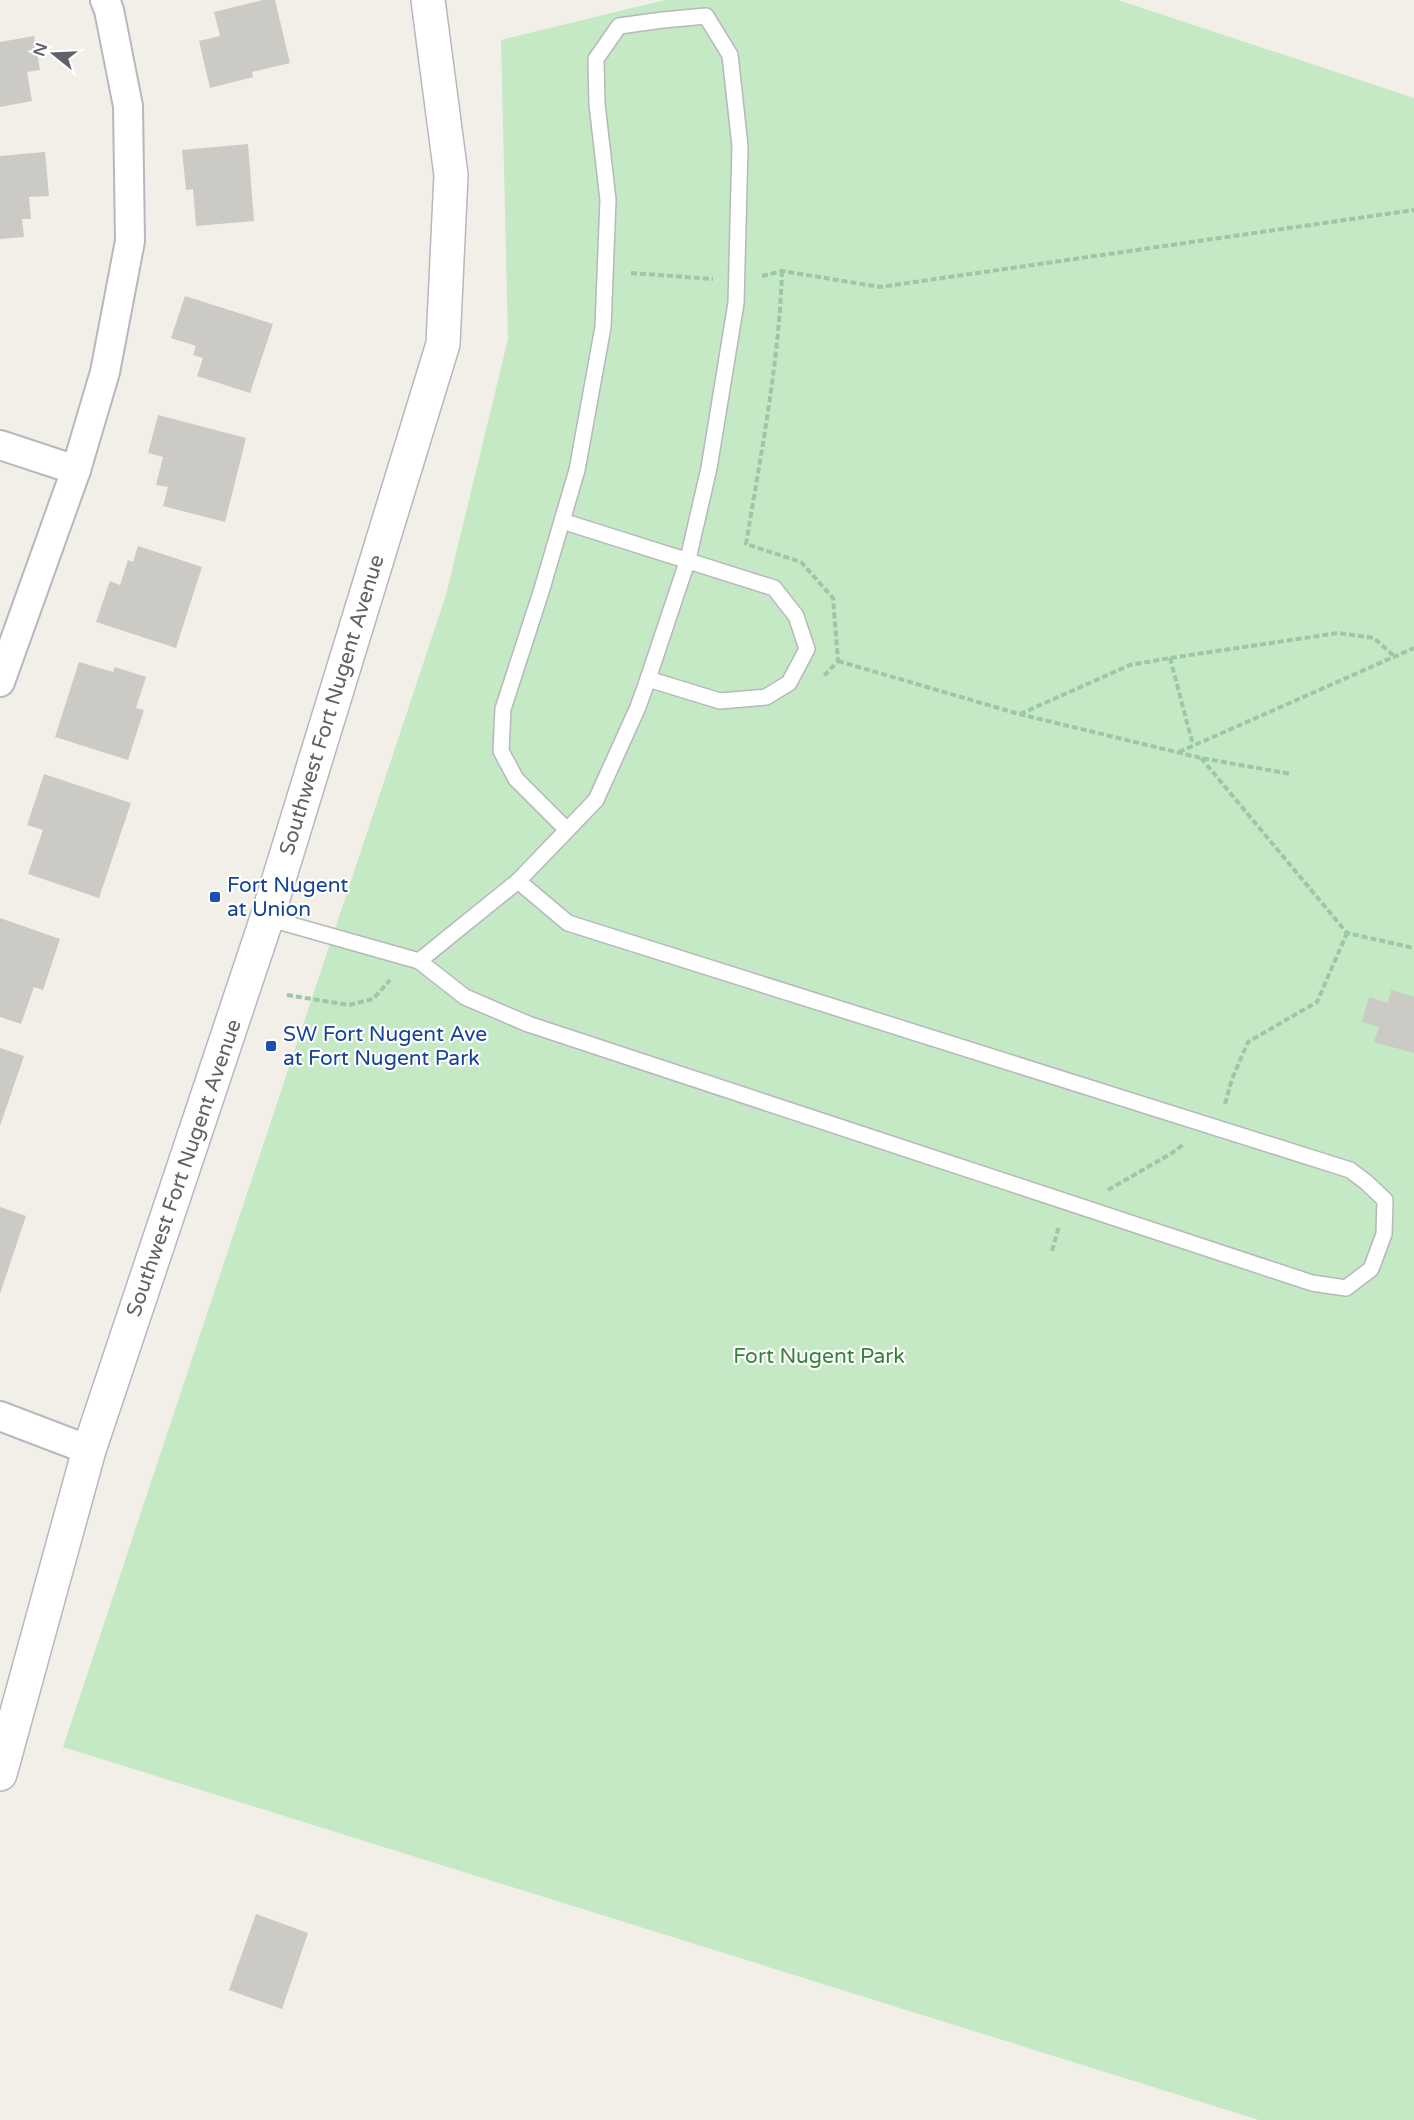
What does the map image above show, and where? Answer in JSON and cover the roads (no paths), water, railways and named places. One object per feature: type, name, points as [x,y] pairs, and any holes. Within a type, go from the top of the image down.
[{"type":"street","points":[[0,682],[76,470],[105,372],[130,241],[128,106],[105,0]]},
{"type":"street","name":"Southwest Fort Nugent Avenue","points":[[0,1774],[89,1450],[267,918],[443,344],[452,175],[428,0]]},
{"type":"street","points":[[0,445],[76,470]]},
{"type":"street","points":[[0,1416],[89,1450]]},
{"type":"lane","points":[[419,961],[518,881],[596,800],[638,707],[688,560],[710,468],[736,303],[737,281],[741,146],[730,55],[706,16],[619,26],[596,59],[597,104],[608,200],[603,327],[577,470],[503,709],[501,751],[516,779],[567,830]]},
{"type":"lane","points":[[562,521],[774,588],[796,616],[807,649],[789,683],[766,697],[720,700],[648,679]]},
{"type":"lane","points":[[267,918],[419,961],[465,997],[528,1024],[1312,1284],[1346,1288],[1371,1269],[1384,1234],[1385,1200],[1350,1170],[568,923],[518,881]]},
{"type":"place","name":"Fort Nugent at Union","points":[[215,897]]},
{"type":"place","name":"SW Fort Nugent Ave at Fort Nugent Park","points":[[271,1046]]},
{"type":"park label","name":"Fort Nugent Park","points":[[819,1356]]}]
